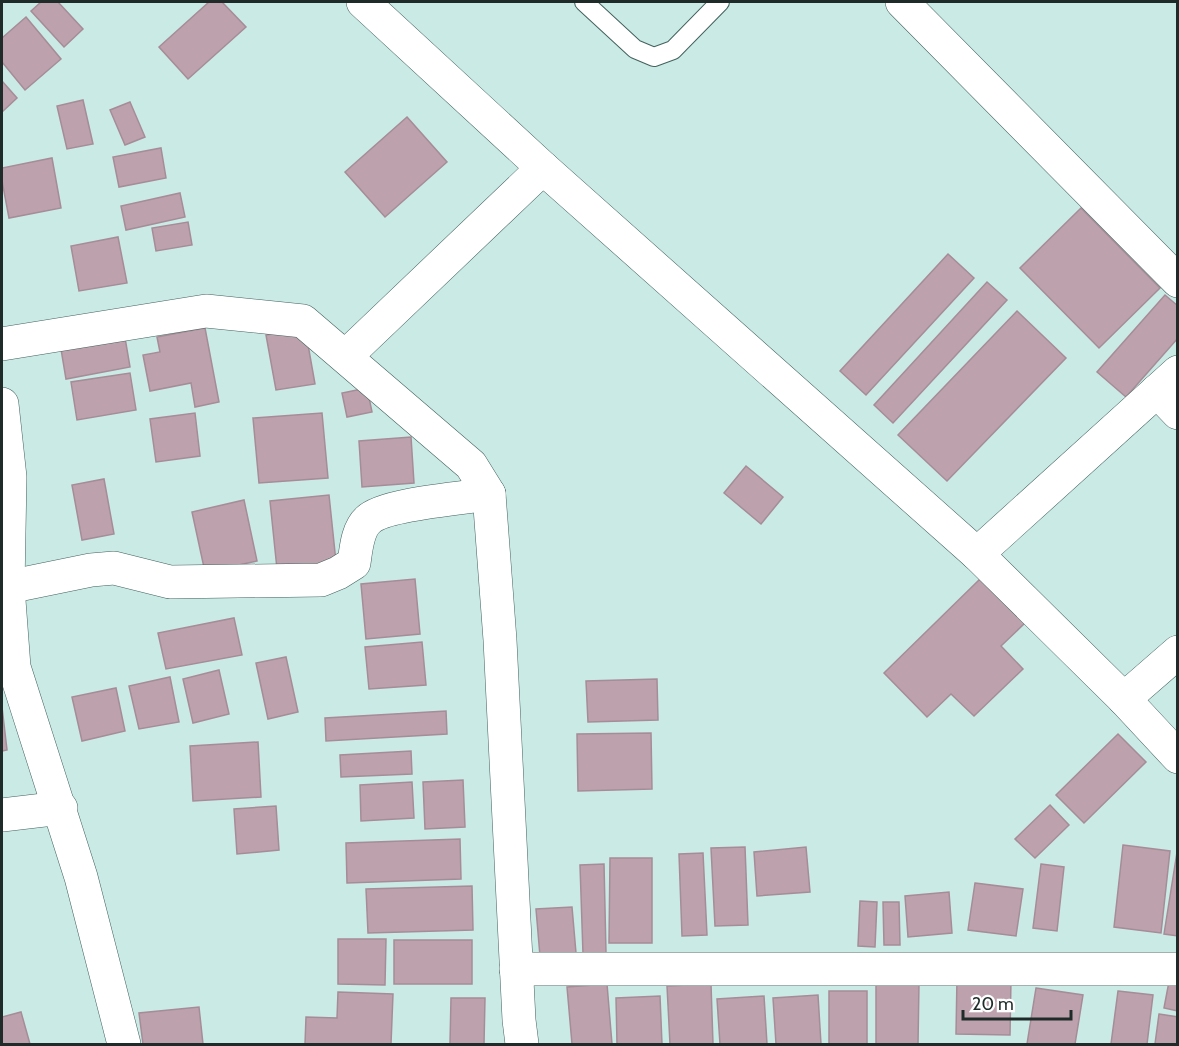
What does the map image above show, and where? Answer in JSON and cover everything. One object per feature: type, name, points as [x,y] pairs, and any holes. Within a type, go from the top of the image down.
[{"type":"street","points":[[363,2],[543,168],[977,554],[1124,699],[1178,757]]},
{"type":"street","points":[[902,2],[1178,281]]},
{"type":"street","points":[[346,356],[543,168]]},
{"type":"street","points":[[2,344],[206,311],[303,321],[471,465],[489,494],[500,640],[516,969],[522,1044]]},
{"type":"street","points":[[977,554],[1171,392]]},
{"type":"street","points":[[2,404],[10,477],[8,668],[61,808],[124,1044]]},
{"type":"street","points":[[8,587],[90,570],[114,568],[170,582],[321,580],[354,563],[359,536],[368,520],[390,509],[489,494]]},
{"type":"street","points":[[1124,699],[1178,652]]},
{"type":"street","points":[[2,815],[61,808]]},
{"type":"street","points":[[516,969],[1178,969]]},
{"type":"lane","points":[[584,2],[635,49],[654,57],[673,50],[720,2]]},
{"type":"building","points":[[41,2],[58,2],[83,29],[64,47],[31,11]]},
{"type":"building","points":[[209,2],[222,2],[246,27],[188,79],[159,47]]},
{"type":"building","points":[[26,17],[61,59],[25,90],[2,62],[2,38]]},
{"type":"building","points":[[2,81],[17,98],[2,112]]},
{"type":"building","points":[[83,100],[93,144],[67,149],[57,106]]},
{"type":"building","points":[[130,102],[145,137],[125,145],[110,110]]},
{"type":"building","points":[[407,117],[447,162],[385,217],[345,172]]},
{"type":"building","points":[[161,148],[166,178],[119,187],[113,157]]},
{"type":"building","points":[[52,158],[61,208],[9,218],[2,181],[2,168]]},
{"type":"building","points":[[180,193],[185,217],[126,230],[121,206]]},
{"type":"building","points":[[1081,208],[1160,288],[1099,348],[1020,268]]},
{"type":"building","points":[[188,222],[192,245],[156,251],[152,228]]},
{"type":"building","points":[[118,237],[127,283],[79,291],[71,246]]},
{"type":"building","points":[[948,254],[974,278],[866,395],[840,371]]},
{"type":"building","points":[[987,282],[1007,300],[893,423],[874,405]]},
{"type":"building","points":[[1165,295],[1178,306],[1178,338],[1126,397],[1097,372]]},
{"type":"building","points":[[1017,311],[1066,358],[947,481],[898,435]]},
{"type":"building","points":[[205,328],[219,402],[195,407],[191,383],[150,391],[143,355],[160,352],[157,337]]},
{"type":"building","points":[[305,328],[315,384],[276,390],[266,335]]},
{"type":"building","points":[[124,332],[130,367],[66,379],[60,343]]},
{"type":"building","points":[[130,373],[136,410],[77,420],[71,382]]},
{"type":"building","points":[[367,388],[372,412],[347,417],[342,393]]},
{"type":"building","points":[[195,413],[200,456],[156,462],[150,419]]},
{"type":"building","points":[[322,413],[328,478],[259,483],[253,418]]},
{"type":"building","points":[[411,437],[414,483],[362,487],[359,441]]},
{"type":"building","points":[[746,466],[783,497],[761,524],[724,493]]},
{"type":"building","points":[[104,479],[114,534],[82,540],[72,485]]},
{"type":"building","points":[[329,495],[336,562],[277,569],[270,501]]},
{"type":"building","points":[[244,500],[257,561],[205,572],[192,512]]},
{"type":"building","points":[[981,578],[1026,622],[1001,646],[1023,669],[974,716],[951,694],[927,717],[884,673]]},
{"type":"building","points":[[415,579],[420,634],[366,639],[361,584]]},
{"type":"building","points":[[234,618],[242,655],[166,669],[158,633]]},
{"type":"building","points":[[422,642],[426,685],[369,689],[365,647]]},
{"type":"building","points":[[286,657],[298,712],[268,719],[256,663]]},
{"type":"building","points":[[219,670],[229,714],[193,723],[183,679]]},
{"type":"building","points":[[170,677],[179,722],[139,729],[129,686]]},
{"type":"building","points":[[657,679],[658,720],[588,722],[586,681]]},
{"type":"building","points":[[116,688],[125,731],[82,741],[72,697]]},
{"type":"building","points":[[2,707],[7,750],[2,751]]},
{"type":"building","points":[[446,711],[447,734],[326,741],[325,718]]},
{"type":"building","points":[[651,733],[652,789],[578,791],[577,734]]},
{"type":"building","points":[[1118,734],[1146,762],[1084,823],[1056,795]]},
{"type":"building","points":[[258,742],[261,797],[193,801],[190,746]]},
{"type":"building","points":[[411,751],[412,774],[341,777],[340,755]]},
{"type":"building","points":[[463,780],[465,827],[425,829],[423,782]]},
{"type":"building","points":[[412,782],[414,818],[361,821],[360,785]]},
{"type":"building","points":[[1050,805],[1069,825],[1035,858],[1015,839]]},
{"type":"building","points":[[276,806],[279,850],[237,854],[234,809]]},
{"type":"building","points":[[460,839],[461,879],[347,883],[346,843]]},
{"type":"building","points":[[1123,845],[1170,851],[1161,933],[1114,927]]},
{"type":"building","points":[[1178,846],[1178,936],[1164,934]]},
{"type":"building","points":[[745,847],[748,925],[715,926],[711,848]]},
{"type":"building","points":[[806,847],[810,892],[757,896],[754,852]]},
{"type":"building","points":[[703,853],[707,935],[682,936],[679,854]]},
{"type":"building","points":[[610,858],[652,858],[652,943],[609,943]]},
{"type":"building","points":[[604,864],[606,953],[583,954],[580,865]]},
{"type":"building","points":[[1041,864],[1064,867],[1057,931],[1033,928]]},
{"type":"building","points":[[975,883],[1023,889],[1016,936],[968,930]]},
{"type":"building","points":[[472,886],[473,930],[368,933],[366,889]]},
{"type":"building","points":[[949,892],[952,933],[908,937],[905,896]]},
{"type":"building","points":[[860,901],[877,902],[875,947],[858,946]]},
{"type":"building","points":[[883,902],[899,902],[900,945],[884,945]]},
{"type":"building","points":[[572,907],[576,953],[540,956],[536,909]]},
{"type":"building","points":[[338,939],[386,939],[385,985],[338,984]]},
{"type":"building","points":[[394,940],[472,940],[472,984],[394,984]]},
{"type":"building","points":[[1171,971],[1178,972],[1178,1011],[1164,1008]]},
{"type":"building","points":[[957,978],[1011,979],[1010,1035],[956,1034]]},
{"type":"building","points":[[876,983],[919,983],[918,1044],[876,1044]]},
{"type":"building","points":[[607,984],[612,1044],[572,1044],[567,987]]},
{"type":"building","points":[[711,984],[713,1044],[670,1044],[667,986]]},
{"type":"building","points":[[1036,988],[1083,995],[1075,1044],[1027,1044]]},
{"type":"building","points":[[829,991],[867,991],[867,1044],[829,1044]]},
{"type":"building","points":[[1118,991],[1153,995],[1147,1044],[1111,1044]]},
{"type":"building","points":[[338,992],[393,994],[391,1044],[305,1044],[306,1017],[337,1018]]},
{"type":"building","points":[[818,995],[821,1044],[776,1044],[773,998]]},
{"type":"building","points":[[660,996],[662,1044],[617,1044],[616,998]]},
{"type":"building","points":[[764,996],[767,1044],[720,1044],[717,999]]},
{"type":"building","points":[[451,998],[485,998],[484,1044],[450,1044]]},
{"type":"building","points":[[199,1007],[203,1044],[143,1044],[139,1013]]},
{"type":"building","points":[[21,1012],[30,1044],[2,1044],[2,1017]]},
{"type":"building","points":[[1159,1014],[1178,1017],[1178,1044],[1155,1044]]}]
